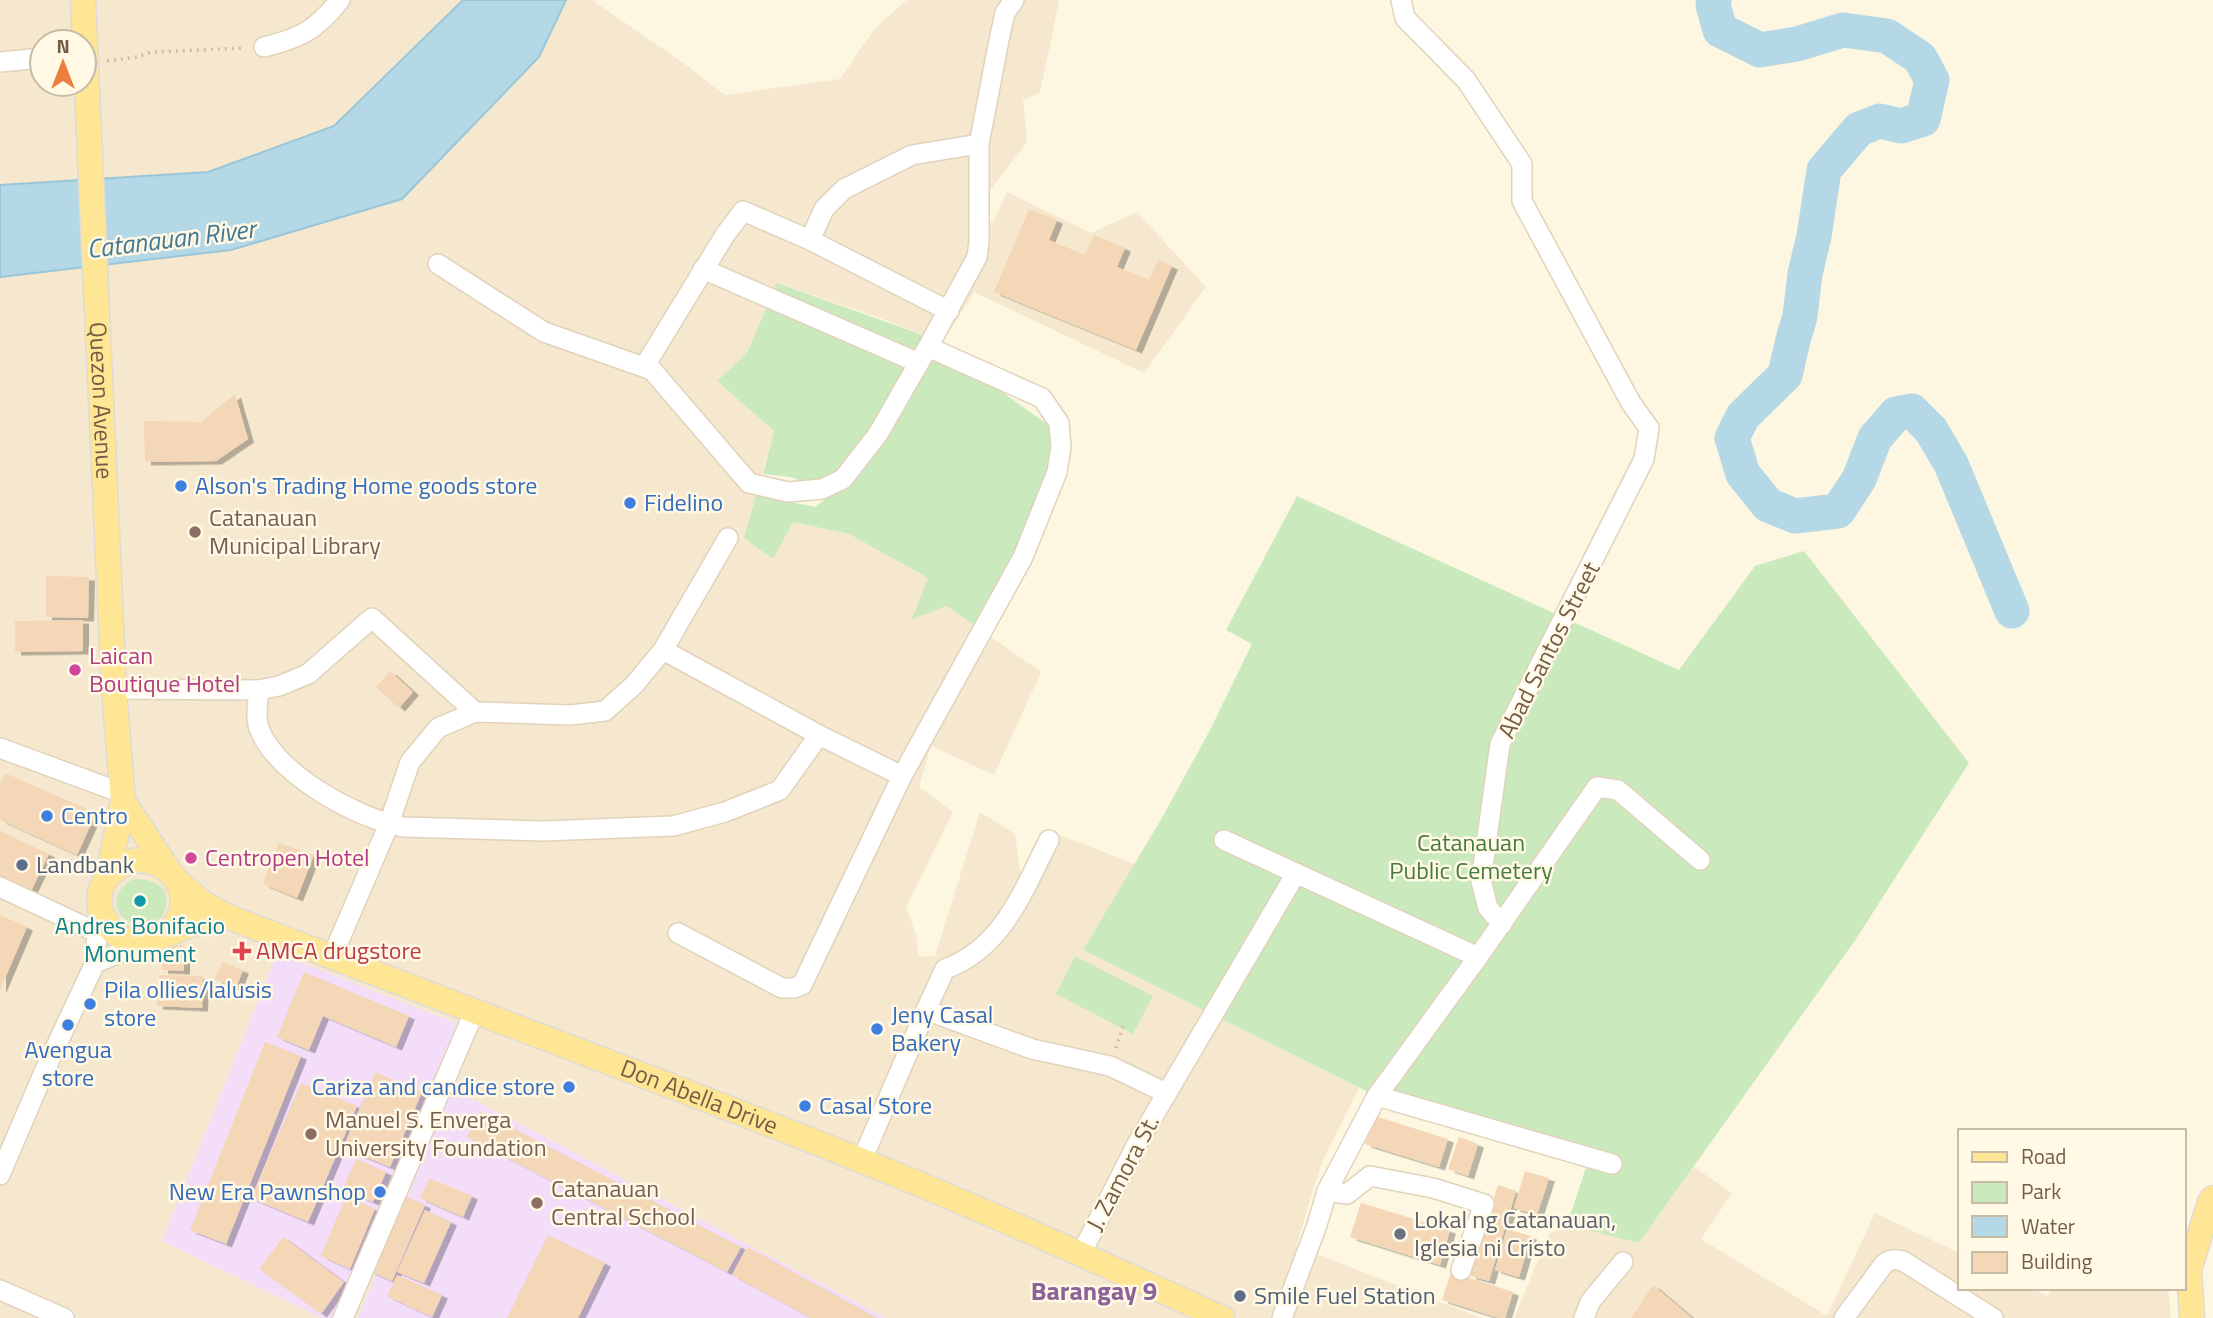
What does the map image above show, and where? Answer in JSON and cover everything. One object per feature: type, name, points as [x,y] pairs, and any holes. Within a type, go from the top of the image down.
[{"type":"main road","name":"Quezon Avenue","points":[[83,0],[85,28]]},
{"type":"main road","name":"Quezon Avenue","points":[[88,98],[114,689],[122,797],[108,876]]},
{"type":"main road","name":"Quezon Avenue","points":[[122,797],[172,874]]},
{"type":"main road","points":[[153,940],[174,927],[181,912],[182,896],[172,874],[152,861],[136,860],[120,865],[108,876],[101,890],[99,906],[104,921],[115,933],[130,941],[153,940],[224,915]]},
{"type":"main road","name":"Don Abella Drive","points":[[172,874],[202,902],[224,915],[862,1160],[1222,1318]]},
{"type":"main road","points":[[2192,1318],[2189,1270],[2213,1198]]},
{"type":"street","points":[[264,47],[295,40],[324,21],[340,0]]},
{"type":"street","points":[[438,264],[544,332],[652,370],[749,484],[788,492],[822,489],[843,479],[878,434],[977,257],[979,144],[1005,13],[1014,0]]},
{"type":"street","name":"Abad Santos Street","points":[[1401,0],[1405,18],[1466,80],[1522,164],[1522,201],[1631,403],[1649,428],[1644,459],[1500,744],[1480,881],[1488,908],[1502,924]]},
{"type":"street","points":[[0,62],[28,59]]},
{"type":"street","points":[[810,240],[824,209],[844,189],[912,155],[979,144]]},
{"type":"street","points":[[645,367],[724,235],[743,211],[810,240],[949,311]]},
{"type":"street","points":[[678,933],[782,988],[803,985],[902,776],[1023,556],[1057,472],[1061,447],[1059,423],[1042,398],[703,269]]},
{"type":"street","points":[[332,957],[389,824],[410,762],[438,728],[475,712],[570,715],[604,711],[634,685],[663,650],[728,538]]},
{"type":"street","points":[[114,689],[259,690],[279,687],[308,674],[372,618],[475,712]]},
{"type":"street","points":[[663,650],[902,776]]},
{"type":"street","points":[[259,690],[257,725],[268,747],[295,774],[351,810],[403,827],[543,831],[673,826],[726,812],[780,790],[819,734]]},
{"type":"street","points":[[0,748],[122,797]]},
{"type":"street","points":[[1282,1318],[1327,1191],[1377,1096],[1597,787],[1618,790],[1699,860]]},
{"type":"street","points":[[862,1160],[945,970],[964,962],[986,946],[1013,910],[1049,840]]},
{"type":"street","points":[[1224,841],[1478,957]]},
{"type":"street","name":"J. Zamora St.","points":[[1081,1254],[1137,1144],[1295,875]]},
{"type":"street","points":[[0,887],[96,932]]},
{"type":"street","points":[[0,1175],[95,963],[99,906]]},
{"type":"street","points":[[95,963],[153,940]]},
{"type":"street","points":[[343,1318],[475,1010]]},
{"type":"street","points":[[926,1010],[1032,1049],[1110,1066],[1166,1093]]},
{"type":"street","points":[[1377,1096],[1612,1164]]},
{"type":"street","points":[[1327,1191],[1347,1194],[1370,1176],[1433,1188],[1484,1205],[1461,1270]]},
{"type":"street","points":[[1844,1318],[1884,1264],[1897,1259],[1993,1318]]},
{"type":"street","points":[[1584,1318],[1590,1302],[1623,1262]]},
{"type":"street","points":[[0,1290],[64,1318]]},
{"type":"path","points":[[98,67],[151,52],[264,47]]},
{"type":"path","points":[[1110,1066],[1124,1023]]},
{"type":"shaded area","points":[[0,0],[463,0],[334,126],[208,172],[0,185]]},
{"type":"shaded area","points":[[566,0],[592,0],[725,95],[840,79],[875,28],[907,0],[1059,0],[1040,93],[1023,100],[1027,142],[972,214],[993,223],[1007,192],[1091,233],[1137,212],[1206,287],[1144,373],[974,292],[943,342],[777,283],[747,353],[717,381],[774,431],[744,538],[793,522],[849,534],[928,578],[913,618],[947,606],[1041,672],[994,775],[931,746],[919,787],[953,812],[906,907],[916,935],[919,957],[935,956],[980,812],[1015,834],[1022,885],[1046,830],[1135,864],[1083,950],[1359,1088],[1322,1162],[1296,1246],[1481,1318],[0,1318],[0,277],[231,250],[539,57]]},
{"type":"shaded area","name":"Manuel S. Enverga University Foundation","points":[[277,953],[464,1026],[336,1318],[322,1318],[162,1241]]},
{"type":"shaded area","name":"Catanauan Central School","points":[[452,1088],[886,1318],[358,1318]]},
{"type":"shaded area","points":[[1694,1167],[1732,1193],[1701,1239],[1827,1316],[1875,1213],[1958,1253],[1958,1290],[2036,1290],[2047,1296],[2052,1290],[2168,1290],[2171,1318],[1514,1318],[1549,1234],[1567,1225],[1639,1243]]},
{"type":"green space","points":[[777,283],[923,335],[843,479],[807,483],[790,477],[763,474],[774,431],[717,381],[747,353]]},
{"type":"green space","points":[[930,356],[995,387],[1050,426],[1051,473],[1017,555],[978,628],[947,606],[912,619],[928,578],[849,534],[793,522],[773,559],[744,538],[756,495],[815,507],[861,472]]},
{"type":"green space","name":"Catanauan Public Cemetery","points":[[1297,496],[1679,670],[1755,566],[1804,551],[1969,763],[1856,939],[1639,1243],[1567,1225],[1590,1155],[1382,1099],[1083,950],[1163,816],[1210,730],[1252,644],[1226,630]]},
{"type":"green space","points":[[133,879],[154,882],[166,895],[165,910],[158,921],[148,926],[126,920],[119,912],[116,902],[120,890]]},
{"type":"green space","points":[[1075,956],[1153,996],[1133,1034],[1056,994]]},
{"type":"water","name":"Catanauan River","points":[[463,0],[566,0],[539,57],[402,199],[231,250],[0,277],[0,185],[208,172],[334,126]]},
{"type":"building","points":[[1029,209],[1057,220],[1049,240],[1085,255],[1094,235],[1125,248],[1117,267],[1149,280],[1158,260],[1172,266],[1136,350],[994,292]]},
{"type":"building","points":[[235,394],[248,439],[216,461],[145,462],[144,421],[201,422]]},
{"type":"building","points":[[46,576],[89,577],[88,618],[46,617]]},
{"type":"building","points":[[83,620],[83,651],[15,652],[15,621]]},
{"type":"building","points":[[390,671],[413,692],[399,708],[376,687]]},
{"type":"building","name":"Centro","points":[[5,773],[96,813],[77,855],[0,820],[0,785]]},
{"type":"building","name":"Landbank","points":[[0,831],[49,854],[31,891],[0,876]]},
{"type":"building","points":[[279,843],[314,855],[297,898],[263,884]]},
{"type":"building","points":[[0,915],[27,927],[0,990]]},
{"type":"building","points":[[163,945],[184,945],[184,971],[162,970]]},
{"type":"building","points":[[222,962],[243,970],[236,988],[215,979]]},
{"type":"building","points":[[304,972],[409,1016],[396,1047],[323,1016],[309,1050],[277,1037]]},
{"type":"building","points":[[159,975],[203,976],[202,1008],[157,1006]]},
{"type":"building","points":[[265,1042],[301,1056],[226,1244],[190,1230]]},
{"type":"building","points":[[375,1072],[422,1092],[390,1167],[343,1148]]},
{"type":"building","points":[[301,1083],[357,1106],[308,1222],[251,1198]]},
{"type":"building","points":[[480,1111],[741,1247],[727,1272],[467,1137]]},
{"type":"building","points":[[1375,1116],[1448,1139],[1439,1167],[1365,1144]]},
{"type":"building","points":[[1459,1137],[1478,1144],[1468,1176],[1448,1169]]},
{"type":"building","points":[[356,1159],[386,1172],[373,1202],[343,1189]]},
{"type":"building","points":[[1525,1171],[1549,1178],[1537,1215],[1514,1208]]},
{"type":"building","points":[[429,1178],[472,1196],[463,1217],[420,1198]]},
{"type":"building","points":[[1498,1185],[1516,1191],[1489,1281],[1470,1276]]},
{"type":"building","points":[[402,1195],[425,1205],[392,1281],[369,1271]]},
{"type":"building","points":[[346,1196],[375,1209],[350,1269],[321,1256]]},
{"type":"building","name":"Lokal ng Catanauan, Iglesia ni Cristo","points":[[1361,1203],[1450,1230],[1440,1265],[1350,1237]]},
{"type":"building","points":[[425,1210],[451,1222],[424,1283],[397,1272]]},
{"type":"building","points":[[1507,1229],[1531,1236],[1519,1277],[1495,1270]]},
{"type":"building","points":[[548,1235],[605,1263],[578,1318],[507,1318]]},
{"type":"building","points":[[283,1237],[344,1282],[321,1314],[259,1269]]},
{"type":"building","points":[[747,1247],[877,1318],[811,1318],[732,1275]]},
{"type":"building","points":[[1451,1272],[1513,1292],[1505,1318],[1442,1300]]},
{"type":"building","points":[[397,1275],[442,1295],[432,1317],[387,1296]]},
{"type":"building","points":[[1653,1285],[1692,1318],[1631,1318]]},
{"type":"waterway","points":[[1714,0],[1720,30],[1760,50],[1797,44],[1843,30],[1887,36],[1920,58],[1932,80],[1923,119],[1901,126],[1880,121],[1859,129],[1824,170],[1800,316],[1785,375],[1743,416],[1732,438],[1743,474],[1768,505],[1795,516],[1838,511],[1859,479],[1875,438],[1896,414],[1912,411],[1931,430],[1951,464],[2012,611]]},
{"type":"place","name":"Alson's Trading Home goods store","points":[[181,486]]},
{"type":"place","name":"Fidelino","points":[[630,503]]},
{"type":"place","name":"Catanauan Municipal Library","points":[[195,532]]},
{"type":"place","name":"Laican Boutique Hotel","points":[[75,670]]},
{"type":"place","name":"Centro","points":[[47,816]]},
{"type":"place","name":"Centropen Hotel","points":[[191,858]]},
{"type":"place","name":"Landbank","points":[[22,865]]},
{"type":"place","name":"Andres Bonifacio Monument","points":[[140,901]]},
{"type":"place","name":"AMCA drugstore","points":[[242,951]]},
{"type":"place","name":"Pila ollies/lalusis store","points":[[90,1004]]},
{"type":"place","name":"Avengua store","points":[[68,1025]]},
{"type":"place","name":"Jeny Casal Bakery","points":[[877,1029]]},
{"type":"place","name":"Cariza and candice store","points":[[569,1087]]},
{"type":"place","name":"Casal Store","points":[[805,1106]]},
{"type":"place","name":"Manuel S. Enverga University Foundation","points":[[311,1134]]},
{"type":"place","name":"New Era Pawnshop","points":[[380,1192]]},
{"type":"place","name":"Catanauan Central School","points":[[537,1203]]},
{"type":"place","name":"Lokal ng Catanauan, Iglesia ni Cristo","points":[[1400,1234]]},
{"type":"place","name":"Smile Fuel Station","points":[[1240,1296]]},
{"type":"district","name":"Barangay 9","points":[[1094,1291]]}]
